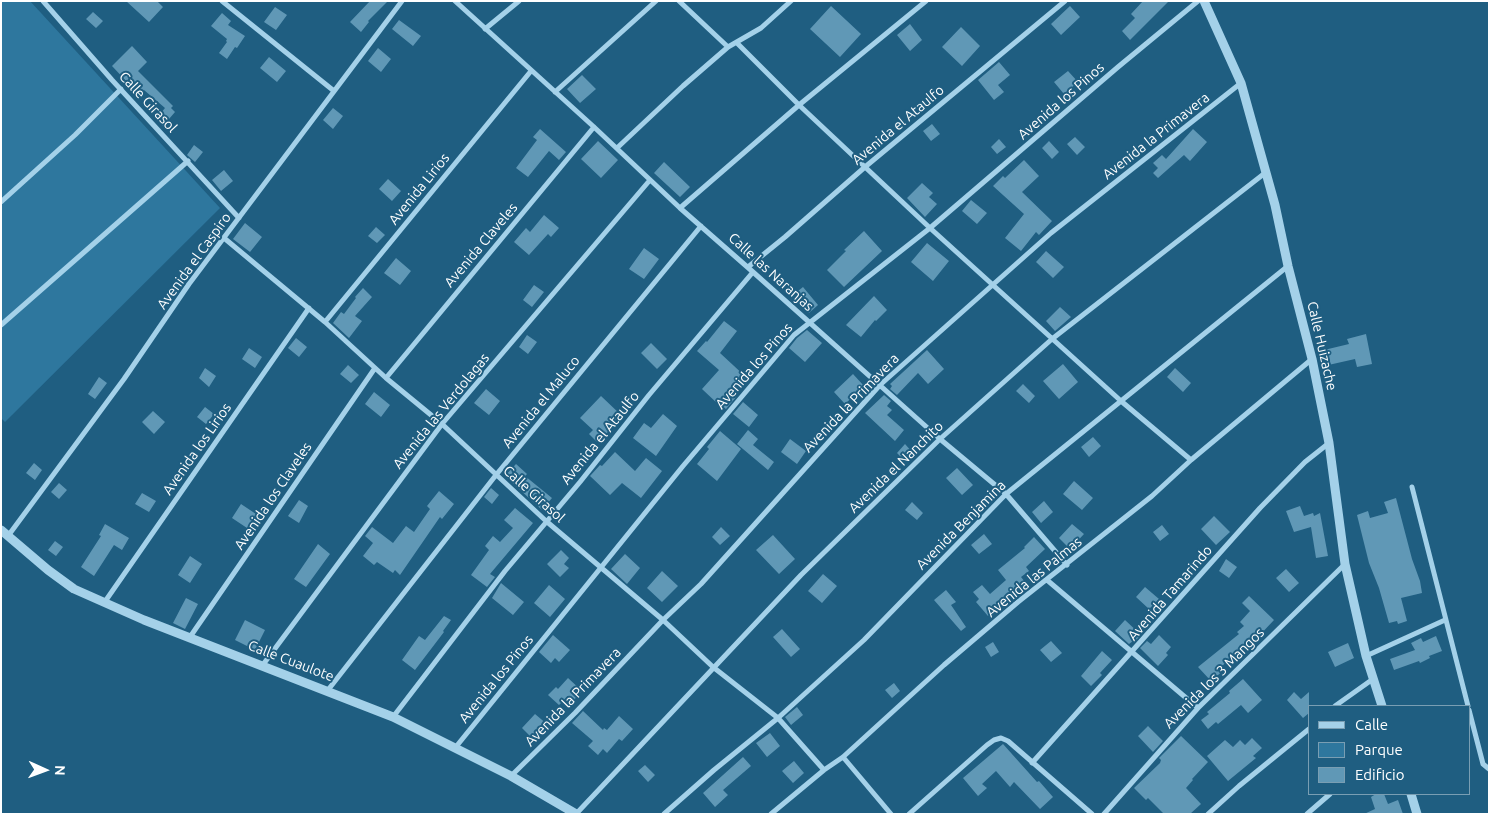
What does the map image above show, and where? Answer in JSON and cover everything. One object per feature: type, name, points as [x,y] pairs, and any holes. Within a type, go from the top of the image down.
[{"type":"street","name":"Calle Girasol","points":[[43,1],[238,218]]},
{"type":"street","points":[[222,1],[334,91]]},
{"type":"street","name":"Avenida el Caspiro","points":[[4,533],[124,379],[189,284],[402,1]]},
{"type":"street","name":"Calle las Naranjas","points":[[455,1],[617,148],[680,208],[940,439],[1006,494],[1067,565]]},
{"type":"street","points":[[485,29],[519,1]]},
{"type":"street","points":[[555,92],[656,1]]},
{"type":"street","points":[[679,1],[728,47]]},
{"type":"street","points":[[617,148],[728,47],[761,28],[791,1]]},
{"type":"street","points":[[680,208],[799,105],[926,1]]},
{"type":"street","name":"Avenida el Ataulfo","points":[[748,267],[1065,1]]},
{"type":"street","name":"Avenida los Pinos","points":[[455,748],[724,417],[794,335],[930,228],[1198,1]]},
{"type":"street","name":"Calle Huizache","points":[[1204,1],[1241,83],[1275,205],[1288,266],[1312,359],[1329,442],[1345,564],[1366,656],[1382,705]]},
{"type":"street","points":[[737,43],[799,105],[930,228],[1120,401],[1191,460]]},
{"type":"street","name":"Avenida Lirios","points":[[325,322],[531,71]]},
{"type":"street","name":"Avenida la Primavera","points":[[511,776],[700,584],[880,385],[1051,233],[1241,83]]},
{"type":"street","points":[[1,202],[75,136],[121,90]]},
{"type":"street","name":"Avenida Claveles","points":[[386,378],[594,127]]},
{"type":"street","points":[[1,326],[188,161]]},
{"type":"street","name":"Avenida el Nanchito","points":[[576,814],[801,575],[940,439],[1052,339],[1265,173]]},
{"type":"street","name":"Avenida las Verdolagas","points":[[262,666],[442,424],[650,180]]},
{"type":"street","name":"Avenida el Maluco","points":[[328,690],[496,475],[701,226]]},
{"type":"street","name":"Calle Girasol","points":[[224,238],[309,308],[386,378],[442,424],[546,521],[602,566],[713,667],[778,718],[824,770]]},
{"type":"street","name":"Avenida Benjamina","points":[[664,814],[778,718],[864,640],[1006,494],[1288,266]]},
{"type":"street","name":"Avenida el Ataulfo","points":[[393,717],[505,571],[580,482],[649,395],[753,272]]},
{"type":"street","name":"Avenida los Lirios","points":[[104,603],[309,308]]},
{"type":"street","name":"Avenida las Palmas","points":[[771,814],[824,770],[843,757],[944,665],[1018,602],[1152,496],[1191,460],[1312,359]]},
{"type":"street","name":"Avenida los Claveles","points":[[190,637],[375,368]]},
{"type":"street","name":"Avenida Tamarindo","points":[[1032,763],[1260,508],[1305,462],[1329,442]]},
{"type":"street","points":[[1412,487],[1467,705]]},
{"type":"street","name":"Calle Cuaulote","points":[[4,533],[74,589],[104,603],[393,717],[511,776],[576,814]]},
{"type":"street","name":"Avenida los 3 Mangos","points":[[1104,814],[1198,708],[1345,564]]},
{"type":"street","points":[[1047,580],[1198,708]]},
{"type":"street","points":[[1366,656],[1445,620]]},
{"type":"street","points":[[1336,705],[1373,678]]},
{"type":"street","points":[[1470,715],[1483,764],[1489,769]]},
{"type":"street","points":[[1208,814],[1308,730]]},
{"type":"street","points":[[909,814],[987,745],[1001,738],[1008,741],[1092,814]]},
{"type":"street","points":[[843,757],[891,814]]},
{"type":"street","points":[[1307,814],[1329,795]]},
{"type":"street","points":[[1411,795],[1417,814]]},
{"type":"street","points":[[881,814],[886,808]]},
{"type":"green space","points":[[1,1],[30,1],[220,208],[5,422],[1,418]]},
{"type":"building","points":[[126,1],[157,1],[163,7],[149,22]]},
{"type":"building","points":[[370,1],[388,1],[368,21],[361,32],[350,22]]},
{"type":"building","points":[[1143,1],[1169,1],[1130,40],[1122,31],[1135,18],[1131,14]]},
{"type":"building","points":[[831,6],[861,34],[840,57],[810,29]]},
{"type":"building","points":[[1070,6],[1080,17],[1061,35],[1051,24]]},
{"type":"building","points":[[275,7],[287,15],[276,30],[264,22]]},
{"type":"building","points":[[93,12],[103,21],[96,28],[86,19]]},
{"type":"building","points":[[222,13],[231,21],[228,25],[245,36],[227,59],[219,53],[227,39],[211,26]]},
{"type":"building","points":[[399,20],[421,36],[413,46],[392,29]]},
{"type":"building","points":[[910,24],[922,40],[910,51],[897,35]]},
{"type":"building","points":[[961,27],[980,46],[962,66],[942,47]]},
{"type":"building","points":[[132,46],[147,62],[138,71],[173,106],[171,108],[175,112],[163,126],[156,119],[165,108],[144,90],[142,92],[130,79],[127,82],[112,66]]},
{"type":"building","points":[[378,48],[391,59],[381,72],[368,61]]},
{"type":"building","points":[[269,57],[286,71],[277,82],[260,68]]},
{"type":"building","points":[[999,62],[1010,75],[998,85],[1004,92],[994,100],[978,80]]},
{"type":"building","points":[[1068,71],[1078,82],[1064,94],[1054,82]]},
{"type":"building","points":[[582,75],[596,89],[580,103],[567,89]]},
{"type":"building","points":[[333,108],[343,116],[333,129],[323,120]]},
{"type":"building","points":[[932,124],[940,134],[931,141],[923,131]]},
{"type":"building","points":[[540,129],[566,152],[559,160],[549,151],[528,177],[516,168],[537,140],[533,137]]},
{"type":"building","points":[[1193,129],[1207,142],[1190,161],[1184,155],[1158,178],[1153,173],[1158,168],[1153,163],[1162,155],[1166,159]]},
{"type":"building","points":[[1075,137],[1085,147],[1077,155],[1067,144]]},
{"type":"building","points":[[999,139],[1006,147],[997,154],[991,147]]},
{"type":"building","points":[[598,141],[618,160],[601,178],[581,159]]},
{"type":"building","points":[[1049,141],[1059,152],[1052,159],[1042,148]]},
{"type":"building","points":[[194,145],[203,152],[195,162],[187,155]]},
{"type":"building","points":[[1024,160],[1039,176],[1022,192],[1052,221],[1039,235],[1036,232],[1021,251],[1005,238],[1024,214],[993,186],[1003,176],[1005,178]]},
{"type":"building","points":[[664,162],[690,187],[680,197],[654,173]]},
{"type":"building","points":[[224,170],[233,181],[221,191],[212,180]]},
{"type":"building","points":[[388,179],[401,191],[392,201],[379,189]]},
{"type":"building","points":[[922,183],[933,193],[929,197],[937,204],[925,217],[907,198]]},
{"type":"building","points":[[971,200],[987,213],[977,224],[962,211]]},
{"type":"building","points":[[544,215],[559,228],[551,237],[548,234],[529,255],[514,242],[526,228],[530,232]]},
{"type":"building","points":[[245,223],[262,237],[250,252],[233,239]]},
{"type":"building","points":[[376,227],[385,235],[377,243],[368,236]]},
{"type":"building","points":[[864,231],[882,251],[844,287],[827,270]]},
{"type":"building","points":[[927,243],[949,261],[933,281],[911,262]]},
{"type":"building","points":[[644,248],[659,259],[644,279],[629,269]]},
{"type":"building","points":[[1046,251],[1064,267],[1053,278],[1036,262]]},
{"type":"building","points":[[396,258],[411,271],[400,285],[384,273]]},
{"type":"building","points":[[534,285],[544,292],[532,307],[523,300]]},
{"type":"building","points":[[803,287],[818,305],[809,313],[793,295]]},
{"type":"building","points":[[363,288],[372,297],[355,316],[362,321],[349,338],[333,323],[341,312],[344,314]]},
{"type":"building","points":[[874,296],[887,310],[875,320],[861,337],[846,325]]},
{"type":"building","points":[[1060,307],[1071,317],[1055,331],[1046,321]]},
{"type":"building","points":[[724,321],[737,331],[720,353],[747,378],[732,394],[736,397],[726,409],[702,389],[719,370],[697,351]]},
{"type":"building","points":[[807,330],[822,343],[805,362],[789,348]]},
{"type":"building","points":[[1366,334],[1372,364],[1357,367],[1355,359],[1324,366],[1320,351],[1349,344],[1347,339]]},
{"type":"building","points":[[527,335],[537,342],[528,354],[519,347]]},
{"type":"building","points":[[296,338],[307,347],[299,357],[288,348]]},
{"type":"building","points":[[651,343],[667,359],[657,369],[641,353]]},
{"type":"building","points":[[249,348],[262,357],[255,368],[242,359]]},
{"type":"building","points":[[927,350],[944,369],[928,384],[918,373],[897,395],[890,389],[892,386],[890,384]]},
{"type":"building","points":[[1063,364],[1078,382],[1059,399],[1043,381]]},
{"type":"building","points":[[348,365],[359,375],[351,383],[340,374]]},
{"type":"building","points":[[205,368],[216,376],[209,387],[199,378]]},
{"type":"building","points":[[1175,368],[1191,383],[1183,392],[1167,377]]},
{"type":"building","points":[[853,374],[864,386],[845,404],[834,392]]},
{"type":"building","points":[[99,377],[107,383],[95,399],[88,394]]},
{"type":"building","points":[[1023,384],[1035,396],[1029,403],[1016,391]]},
{"type":"building","points":[[486,389],[500,401],[489,415],[474,403]]},
{"type":"building","points":[[374,392],[390,405],[381,417],[365,404]]},
{"type":"building","points":[[884,395],[891,401],[887,406],[892,410],[887,415],[904,430],[895,441],[865,413]]},
{"type":"building","points":[[601,396],[621,415],[608,428],[610,430],[597,442],[589,434],[593,430],[580,418]]},
{"type":"building","points":[[743,402],[758,415],[749,427],[733,414]]},
{"type":"building","points":[[205,407],[214,414],[206,424],[197,417]]},
{"type":"building","points":[[153,411],[165,422],[154,434],[142,422]]},
{"type":"building","points":[[663,414],[677,426],[656,456],[633,438],[644,423],[651,428]]},
{"type":"building","points":[[748,430],[758,439],[753,445],[774,462],[768,470],[737,444]]},
{"type":"building","points":[[720,431],[741,449],[717,481],[697,464],[709,449],[707,447]]},
{"type":"building","points":[[1093,437],[1101,446],[1089,457],[1081,447]]},
{"type":"building","points":[[790,439],[806,451],[797,464],[781,452]]},
{"type":"building","points":[[905,444],[912,452],[904,460],[897,453]]},
{"type":"building","points":[[615,452],[635,471],[646,458],[662,471],[641,498],[622,483],[610,495],[590,476]]},
{"type":"building","points":[[34,463],[42,470],[35,480],[26,473]]},
{"type":"building","points":[[516,464],[527,474],[525,476],[552,498],[542,510],[505,476]]},
{"type":"building","points":[[957,468],[973,485],[962,495],[946,478]]},
{"type":"building","points":[[1074,481],[1093,498],[1082,510],[1063,494]]},
{"type":"building","points":[[59,483],[67,490],[59,499],[51,492]]},
{"type":"building","points":[[491,488],[499,495],[492,504],[484,497]]},
{"type":"building","points":[[439,491],[454,504],[442,519],[440,517],[400,575],[395,570],[393,573],[377,562],[374,565],[363,556],[373,543],[365,536],[372,527],[393,543],[406,526],[414,532],[430,509],[427,506]]},
{"type":"building","points":[[142,493],[156,501],[149,512],[135,504]]},
{"type":"building","points":[[1396,498],[1422,593],[1401,598],[1407,621],[1398,624],[1397,621],[1389,623],[1379,588],[1369,563],[1357,515],[1368,511],[1370,518],[1388,513],[1384,502]]},
{"type":"building","points":[[299,500],[308,506],[299,523],[288,516]]},
{"type":"building","points":[[1044,501],[1053,512],[1041,523],[1032,512]]},
{"type":"building","points":[[912,502],[923,513],[917,520],[905,510]]},
{"type":"building","points":[[241,504],[256,514],[247,528],[232,518]]},
{"type":"building","points":[[1300,506],[1304,516],[1313,513],[1314,516],[1320,513],[1328,556],[1316,558],[1311,527],[1294,532],[1286,511]]},
{"type":"building","points":[[515,508],[533,523],[490,574],[495,577],[487,587],[471,575],[489,550],[485,546],[493,536],[500,542],[513,528],[504,520]]},
{"type":"building","points":[[1214,516],[1230,532],[1216,545],[1201,529]]},
{"type":"building","points":[[105,524],[129,538],[122,550],[114,545],[94,576],[81,567],[101,536],[99,535]]},
{"type":"building","points":[[1072,524],[1084,534],[1070,549],[1059,538]]},
{"type":"building","points":[[1162,525],[1169,534],[1160,541],[1153,532]]},
{"type":"building","points":[[721,527],[730,536],[720,545],[712,537]]},
{"type":"building","points":[[984,534],[992,544],[979,554],[971,545]]},
{"type":"building","points":[[773,535],[795,559],[779,574],[756,550]]},
{"type":"building","points":[[1034,537],[1045,549],[1026,567],[1029,571],[1021,577],[1025,582],[988,616],[976,602],[979,599],[973,592],[982,585],[990,594],[1006,580],[998,570],[1025,548]]},
{"type":"building","points":[[55,541],[63,547],[56,556],[48,550]]},
{"type":"building","points":[[318,544],[330,554],[306,587],[294,579]]},
{"type":"building","points":[[561,550],[569,558],[564,564],[569,568],[560,577],[547,564]]},
{"type":"building","points":[[625,554],[640,568],[627,584],[611,569]]},
{"type":"building","points":[[190,556],[202,564],[190,583],[178,575]]},
{"type":"building","points":[[1226,559],[1237,567],[1229,578],[1219,571]]},
{"type":"building","points":[[1286,569],[1299,583],[1289,592],[1276,578]]},
{"type":"building","points":[[662,571],[678,586],[662,602],[647,588]]},
{"type":"building","points":[[823,574],[837,586],[822,603],[808,591]]},
{"type":"building","points":[[501,583],[524,602],[513,615],[492,598]]},
{"type":"building","points":[[549,585],[565,599],[550,617],[534,603]]},
{"type":"building","points":[[1145,587],[1159,599],[1149,609],[1136,597]]},
{"type":"building","points":[[946,590],[956,602],[951,605],[966,627],[961,631],[934,600]]},
{"type":"building","points":[[1249,596],[1274,620],[1257,638],[1255,636],[1222,666],[1225,669],[1211,681],[1198,667],[1239,634],[1237,632],[1244,626],[1240,622],[1250,611],[1242,603]]},
{"type":"building","points":[[186,598],[198,604],[185,629],[173,623]]},
{"type":"building","points":[[444,616],[451,620],[415,670],[402,660],[419,636],[425,640]]},
{"type":"building","points":[[245,620],[265,630],[255,650],[235,640]]},
{"type":"building","points":[[1125,620],[1141,635],[1129,644],[1115,631]]},
{"type":"building","points":[[782,629],[800,649],[791,657],[773,637]]},
{"type":"building","points":[[553,635],[570,650],[559,662],[555,658],[551,663],[539,652]]},
{"type":"building","points":[[1159,635],[1171,647],[1166,653],[1168,655],[1158,666],[1140,648],[1147,641],[1151,644]]},
{"type":"building","points":[[1436,636],[1442,651],[1429,656],[1430,658],[1420,663],[1419,661],[1394,670],[1390,659],[1415,650],[1411,643],[1421,638],[1423,642]]},
{"type":"building","points":[[1051,641],[1062,653],[1051,662],[1040,650]]},
{"type":"building","points":[[993,642],[999,652],[991,657],[985,647]]},
{"type":"building","points":[[1348,643],[1354,658],[1335,667],[1328,652]]},
{"type":"building","points":[[1102,651],[1112,660],[1100,673],[1102,675],[1091,686],[1081,676]]},
{"type":"building","points":[[568,678],[582,691],[573,701],[568,696],[559,705],[548,695],[556,687],[558,689]]},
{"type":"building","points":[[1243,679],[1262,700],[1248,713],[1241,705],[1218,724],[1216,722],[1208,729],[1201,720],[1209,714],[1207,712],[1230,693],[1229,691]]},
{"type":"building","points":[[894,683],[900,691],[892,698],[885,690]]},
{"type":"building","points":[[1294,692],[1301,699],[1309,692],[1308,714],[1303,718],[1287,700]]},
{"type":"building","points":[[797,707],[803,715],[791,725],[785,717]]},
{"type":"building","points":[[583,711],[603,730],[604,728],[607,730],[619,716],[633,729],[622,741],[619,739],[607,753],[603,749],[598,755],[588,746],[593,741],[572,723]]},
{"type":"building","points":[[535,714],[548,725],[534,740],[522,728]]},
{"type":"building","points":[[1148,726],[1163,741],[1153,752],[1138,736]]},
{"type":"building","points":[[770,733],[780,746],[767,757],[756,743]]},
{"type":"building","points":[[1181,736],[1208,762],[1186,788],[1201,804],[1190,814],[1164,814],[1148,798],[1146,800],[1134,788],[1160,763],[1161,760],[1159,758]]},
{"type":"building","points":[[1252,738],[1262,748],[1253,756],[1256,758],[1228,781],[1207,756],[1225,740],[1233,747],[1240,740],[1245,745]]},
{"type":"building","points":[[1003,744],[1053,797],[1040,809],[1014,782],[1010,787],[996,771],[982,784],[987,788],[978,796],[963,778]]},
{"type":"building","points":[[743,757],[751,766],[723,790],[728,795],[715,807],[703,793]]},
{"type":"building","points":[[794,761],[804,773],[793,783],[782,771]]},
{"type":"building","points":[[645,765],[655,775],[648,782],[638,771]]},
{"type":"building","points":[[1384,795],[1388,804],[1398,800],[1403,814],[1364,814],[1375,809],[1371,797]]}]
